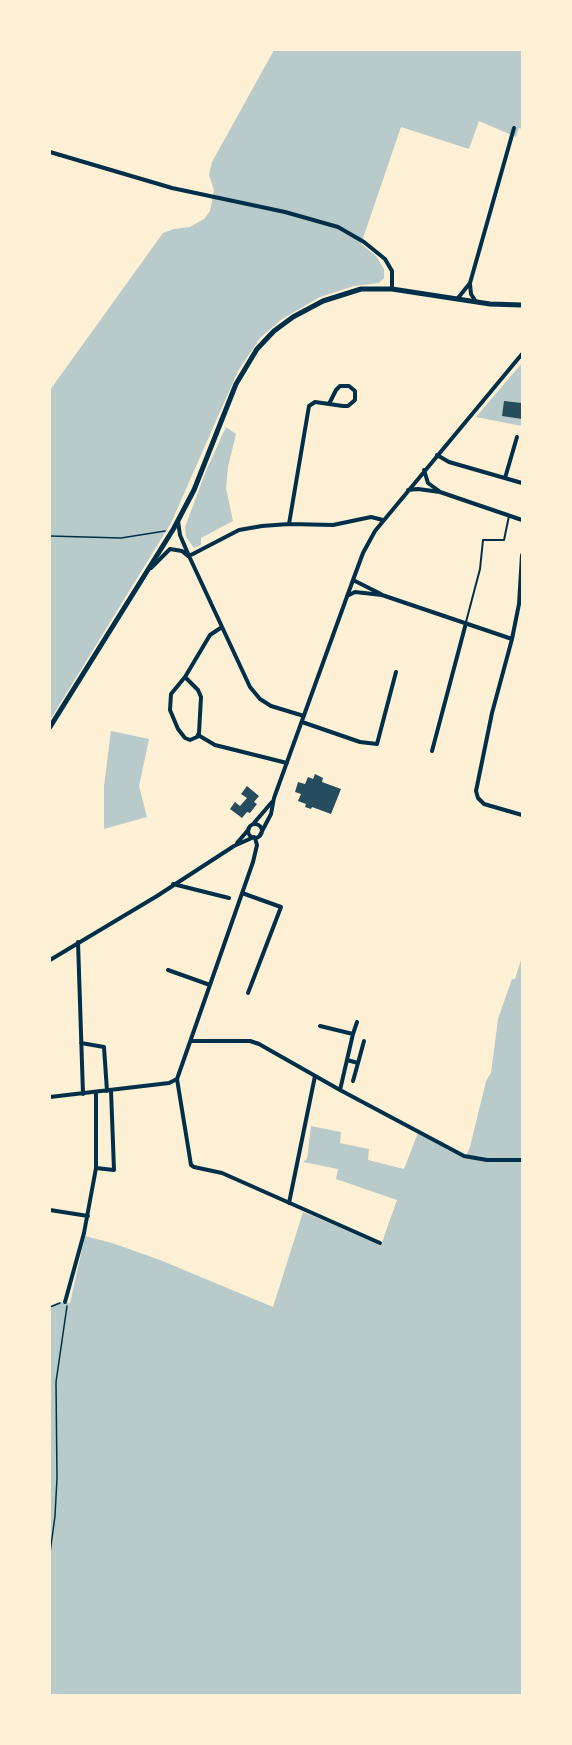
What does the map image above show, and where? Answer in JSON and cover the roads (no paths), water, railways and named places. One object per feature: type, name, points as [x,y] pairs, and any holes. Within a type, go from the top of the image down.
[{"type":"street","points":[[476,302],[471,294],[470,283],[514,128]]},
{"type":"street","points":[[50,152],[172,188],[285,212],[338,227],[364,242],[385,259],[392,271],[392,289]]},
{"type":"street","points":[[458,298],[470,283]]},
{"type":"street","points":[[50,728],[174,528],[194,490],[232,393],[257,349],[274,331],[293,317],[323,301],[361,289],[392,289],[476,302],[512,305],[522,303]]},
{"type":"street","points":[[50,960],[157,896],[172,884],[234,846],[261,835],[271,814],[274,798],[363,553],[382,520],[522,354]]},
{"type":"street","points":[[289,524],[309,406],[315,402],[345,407],[351,405],[356,399],[355,391],[350,386],[340,386],[329,404]]},
{"type":"street","points":[[505,478],[517,438]]},
{"type":"street","points":[[437,455],[449,462],[522,483]]},
{"type":"street","points":[[424,470],[428,483],[440,492]]},
{"type":"street","points":[[407,490],[440,492],[522,520]]},
{"type":"street","points":[[189,556],[239,530],[289,524],[333,525],[371,517],[382,520]]},
{"type":"street","points":[[178,520],[182,541],[241,671],[255,694],[271,706],[360,742],[377,744],[396,672]]},
{"type":"street","points":[[150,568],[170,549],[182,550],[189,556]]},
{"type":"street","points":[[522,555],[519,604],[476,790],[478,798],[484,804],[522,815]]},
{"type":"street","points":[[353,580],[382,595],[512,639]]},
{"type":"street","points":[[347,596],[355,592],[382,595]]},
{"type":"street","points":[[432,751],[466,623]]},
{"type":"street","points":[[185,677],[198,690],[201,697],[198,735],[193,740],[185,738],[171,716],[171,694],[185,677],[210,635],[222,627]]},
{"type":"street","points":[[198,735],[214,745],[287,763]]},
{"type":"street","points":[[234,846],[267,810],[274,798]]},
{"type":"street","points":[[250,827],[257,825],[261,827],[261,835]]},
{"type":"street","points":[[250,827],[249,834],[254,837],[257,848],[177,1079],[191,1165],[222,1173],[380,1243]]},
{"type":"street","points":[[172,884],[229,898]]},
{"type":"street","points":[[242,893],[281,907],[249,993]]},
{"type":"street","points":[[78,942],[83,1094]]},
{"type":"street","points":[[168,970],[210,985]]},
{"type":"street","points":[[340,1090],[357,1022]]},
{"type":"street","points":[[320,1026],[353,1034]]},
{"type":"street","points":[[191,1041],[250,1041],[273,1051],[340,1090],[464,1156],[487,1160],[522,1160]]},
{"type":"street","points":[[353,1081],[364,1041]]},
{"type":"street","points":[[81,1043],[104,1047],[114,1170],[96,1168]]},
{"type":"street","points":[[347,1060],[358,1063]]},
{"type":"street","points":[[289,1203],[315,1076]]},
{"type":"street","points":[[50,1097],[169,1083],[177,1079]]},
{"type":"street","points":[[65,1302],[88,1216],[96,1168],[96,1092]]},
{"type":"street","points":[[50,1210],[88,1216]]},
{"type":"lane","points":[[466,623],[480,569],[483,540],[504,540],[509,516]]}]
